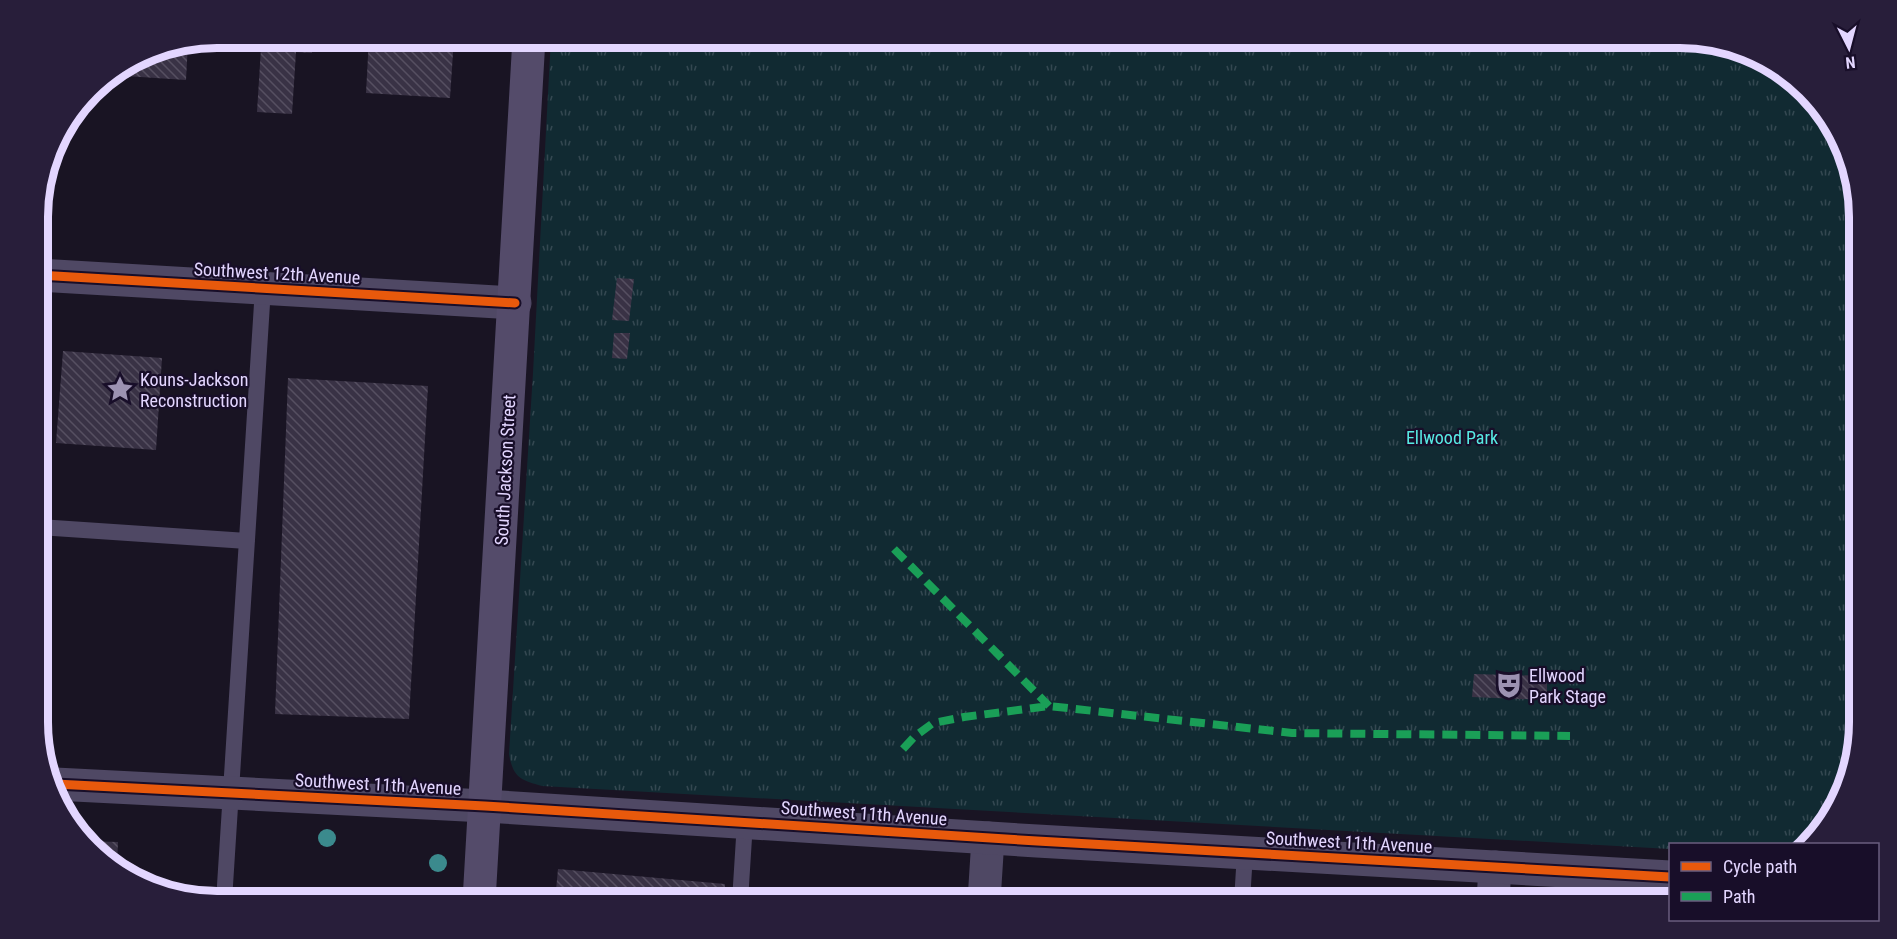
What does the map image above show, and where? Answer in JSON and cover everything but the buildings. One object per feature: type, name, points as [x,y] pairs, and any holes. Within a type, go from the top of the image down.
[{"type":"main road","name":"South Jackson Street","points":[[480,891],[528,48]]},
{"type":"street","name":"Southwest 12th Avenue","points":[[48,275],[515,303]]},
{"type":"street","name":"Southwest 11th Avenue","points":[[60,783],[485,806],[988,838],[1669,877]]},
{"type":"street","points":[[985,891],[988,838]]},
{"type":"street","points":[[1494,891],[1495,867]]},
{"type":"lane","points":[[225,891],[263,288]]},
{"type":"lane","points":[[48,528],[247,541]]},
{"type":"lane","points":[[741,891],[745,822]]},
{"type":"lane","points":[[1243,891],[1245,853]]},
{"type":"green space","name":"Ellwood Park","points":[[550,48],[1680,48],[1702,49],[1724,54],[1755,65],[1800,97],[1826,132],[1836,152],[1848,195],[1849,722],[1848,744],[1843,766],[1832,797],[1821,816],[1798,843],[1669,843],[1669,849],[542,786],[528,782],[515,773],[509,754]]},
{"type":"marked path","points":[[894,549],[1049,706]]},
{"type":"marked path","points":[[903,749],[914,737],[933,723],[1049,706],[1292,733],[1570,736]]},
{"type":"cycle path","points":[[48,276],[515,303]]},
{"type":"cycle path","points":[[60,784],[485,806],[1037,841],[1669,877]]},
{"type":"place","name":"Kouns-Jackson Reconstruction","points":[[120,389]]},
{"type":"place","name":"Ellwood Park Stage","points":[[1509,685]]}]
